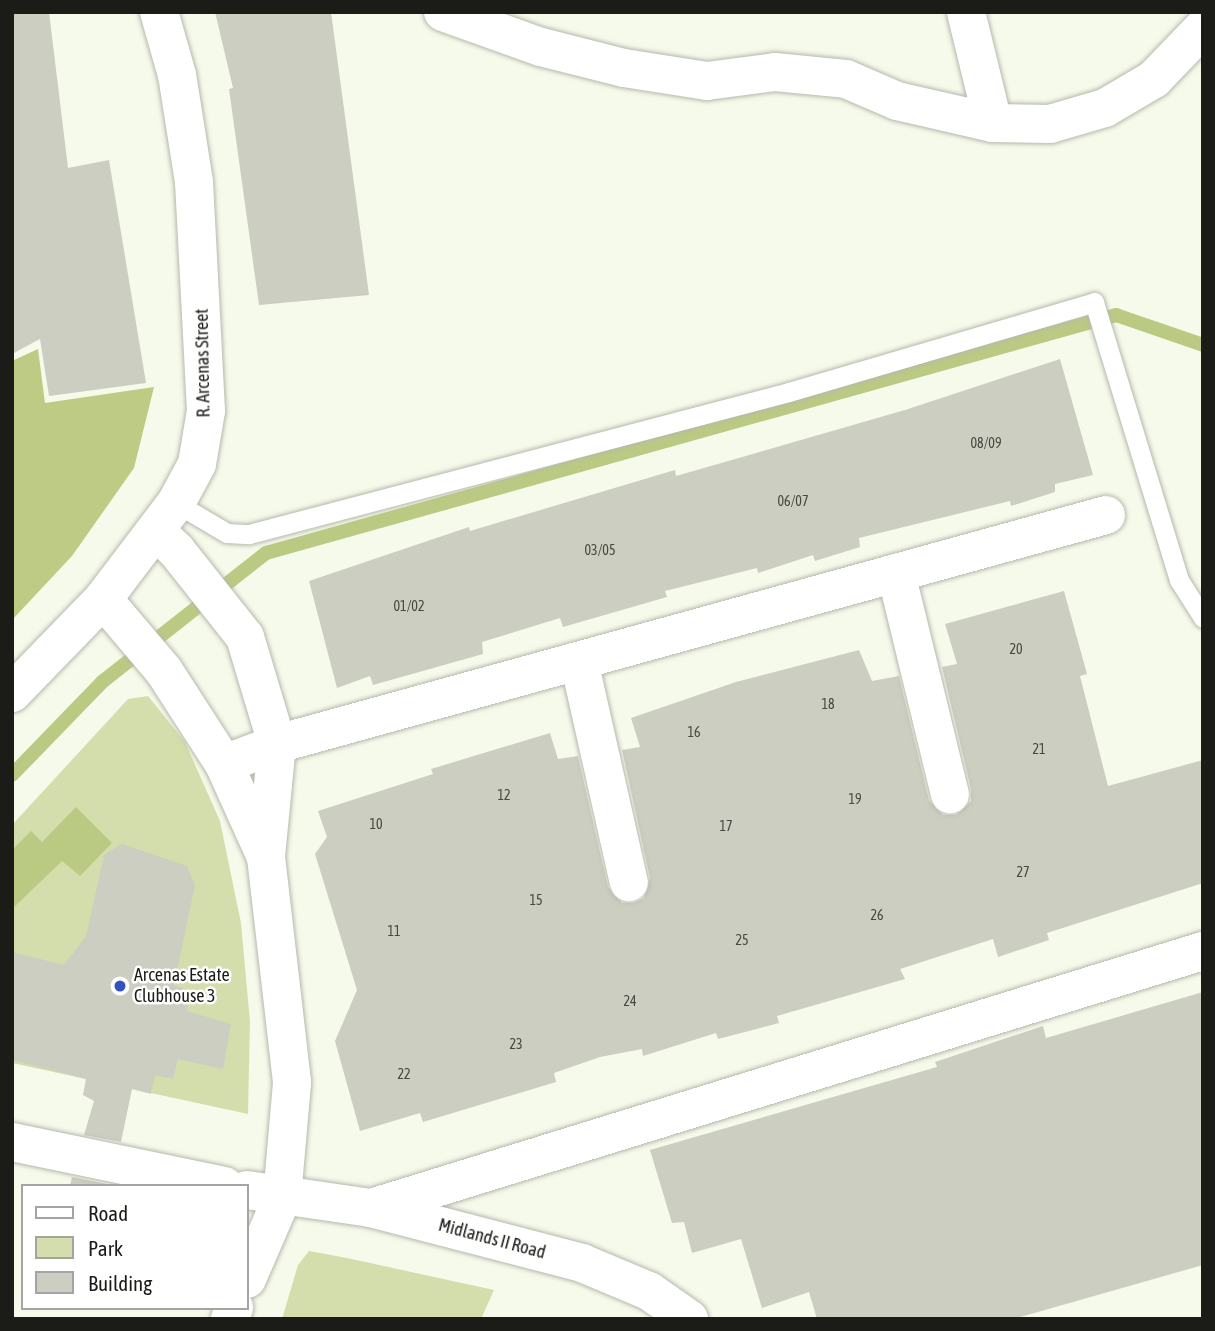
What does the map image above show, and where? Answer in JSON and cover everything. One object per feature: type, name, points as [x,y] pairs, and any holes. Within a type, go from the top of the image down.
[{"type":"street","name":"R. Arcenas Street","points":[[12,693],[108,604],[169,528],[197,464],[206,411],[194,181],[177,75],[159,12]]},
{"type":"street","points":[[443,12],[541,47],[624,68],[706,81],[775,72],[846,79],[897,101],[993,123],[1050,124],[1105,108],[1154,79],[1203,28]]},
{"type":"street","points":[[966,12],[993,123]]},
{"type":"street","points":[[224,764],[278,744],[1106,515]]},
{"type":"street","points":[[169,528],[244,637],[278,744],[266,857],[292,1083],[264,1194],[248,1274]]},
{"type":"street","points":[[896,573],[950,794]]},
{"type":"street","points":[[108,604],[164,670],[224,764],[266,857]]},
{"type":"street","points":[[579,661],[629,882]]},
{"type":"street","points":[[371,1208],[1203,951]]},
{"type":"street","points":[[12,1142],[214,1184]]},
{"type":"street","name":"Midlands II Road","points":[[264,1194],[371,1208],[582,1263],[649,1291],[689,1319]]},
{"type":"lane","points":[[169,528],[249,534],[789,392],[1094,302],[1179,580],[1203,618]]},
{"type":"green space","points":[[148,696],[185,742],[220,821],[241,923],[250,1022],[248,1114],[12,1063],[12,825],[128,699]]},
{"type":"green space","points":[[309,1251],[494,1290],[481,1319],[282,1319],[298,1265]]},
{"type":"shaded area","points":[[38,349],[45,403],[154,387],[134,468],[72,556],[12,620],[12,361]]},
{"type":"shaded area","points":[[76,807],[112,843],[80,876],[62,861],[12,909],[12,850],[31,831],[42,842]]},
{"type":"building","points":[[12,12],[49,12],[68,168],[109,160],[146,383],[49,396],[40,339],[12,354]]},
{"type":"building","points":[[215,12],[331,12],[369,295],[259,305],[229,89],[233,88]]},
{"type":"building","points":[[1060,359],[1093,475],[1055,484],[1055,492],[1011,506],[1010,501],[859,538],[860,547],[815,561],[813,555],[758,573],[757,568],[665,591],[667,597],[563,627],[560,618],[482,642],[483,654],[373,685],[370,676],[337,688],[309,581],[469,527],[470,531],[675,470],[676,476],[905,410]]},
{"type":"building","points":[[1064,591],[1087,674],[1080,676],[1108,786],[1203,760],[1203,883],[1047,933],[1049,940],[998,957],[993,939],[900,969],[905,979],[777,1016],[779,1023],[718,1039],[716,1033],[643,1056],[642,1049],[600,1057],[554,1073],[556,1082],[423,1122],[420,1113],[360,1131],[335,1041],[357,990],[315,854],[327,837],[318,811],[433,774],[431,769],[550,733],[558,759],[578,756],[608,887],[622,903],[634,903],[644,898],[650,878],[622,750],[640,747],[631,718],[736,682],[859,650],[872,681],[899,676],[929,800],[943,815],[956,815],[971,801],[971,789],[942,667],[957,664],[945,624]]},
{"type":"building","name":"Arcenas Estate Clubhouse 3","points":[[122,844],[187,866],[195,885],[174,985],[189,991],[187,1011],[231,1024],[223,1069],[178,1059],[173,1079],[155,1075],[151,1094],[132,1089],[121,1142],[84,1135],[94,1101],[83,1095],[86,1079],[12,1060],[12,952],[64,965],[86,936],[104,855]]},
{"type":"building","points":[[1203,992],[1203,1265],[1013,1319],[817,1319],[809,1292],[762,1308],[741,1239],[692,1253],[684,1222],[672,1223],[650,1150],[937,1067],[935,1062],[1043,1026],[1046,1038]]},
{"type":"building","points":[[72,1177],[107,1184],[70,1184]]},
{"type":"waterway","points":[[12,775],[102,682],[266,553],[1116,315],[1203,345]]},
{"type":"place","name":"Arcenas Estate Clubhouse 3","points":[[120,986]]}]
